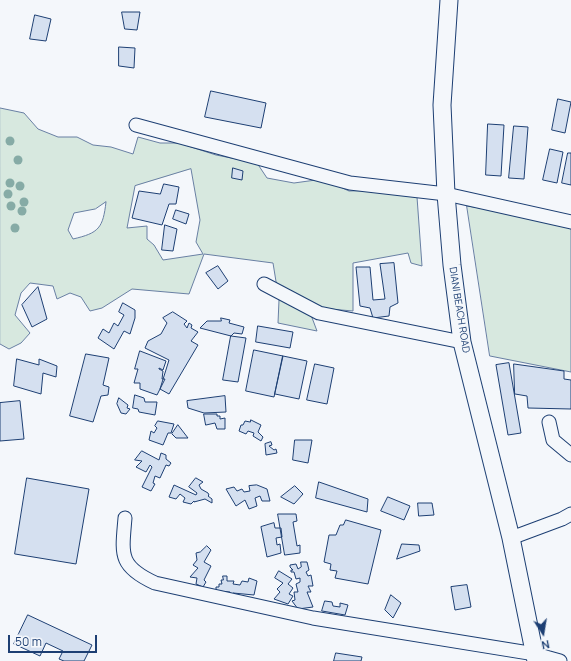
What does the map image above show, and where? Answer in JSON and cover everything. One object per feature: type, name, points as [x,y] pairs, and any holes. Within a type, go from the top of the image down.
[{"type":"main road","name":"DIANI BEACH ROAD","points":[[449,0],[442,105],[446,194],[452,265],[462,342],[511,538],[535,657]]},
{"type":"lane","points":[[136,125],[350,183],[446,194],[571,222]]},
{"type":"lane","points":[[264,284],[319,313],[462,342]]},
{"type":"lane","points":[[549,422],[553,440],[571,455]]},
{"type":"lane","points":[[511,538],[562,519],[571,514]]},
{"type":"lane","points":[[125,518],[122,542],[124,555],[128,566],[138,575],[155,583],[313,618],[560,661]]},
{"type":"shaded area","points":[[0,108],[24,113],[38,129],[58,137],[77,137],[93,145],[111,147],[133,154],[138,137],[160,143],[179,143],[216,155],[257,163],[267,178],[294,183],[323,179],[349,191],[384,190],[417,197],[422,266],[411,263],[408,253],[353,263],[353,311],[318,308],[311,315],[317,331],[278,323],[279,300],[273,263],[204,254],[189,294],[132,289],[102,308],[90,311],[81,297],[70,293],[57,299],[53,286],[30,283],[21,293],[15,315],[30,333],[21,343],[9,349],[0,344]],"holes":[[[191,169],[200,220],[196,242],[203,254],[163,260],[154,245],[147,239],[147,226],[127,228],[135,186]],[[106,202],[103,218],[98,228],[94,232],[73,239],[68,230],[74,213],[95,209]]]},
{"type":"shaded area","points":[[467,206],[571,222],[571,372],[490,356]]},
{"type":"building","points":[[122,12],[140,12],[137,30],[125,29]]},
{"type":"building","points":[[35,15],[51,19],[46,41],[30,39]]},
{"type":"building","points":[[119,47],[135,48],[134,68],[119,66]]},
{"type":"building","points":[[211,91],[266,103],[261,128],[205,117]]},
{"type":"building","points":[[558,99],[571,102],[565,133],[552,130]]},
{"type":"building","points":[[488,124],[504,125],[501,176],[486,175]]},
{"type":"building","points":[[514,126],[528,127],[524,179],[509,178]]},
{"type":"building","points":[[550,149],[563,152],[557,183],[543,180]]},
{"type":"building","points":[[568,153],[571,153],[571,185],[562,183]]},
{"type":"building","points":[[233,168],[243,171],[242,180],[232,178]]},
{"type":"building","points":[[164,184],[179,187],[176,204],[169,204],[162,225],[132,218],[139,191],[160,194]]},
{"type":"building","points":[[176,210],[189,214],[186,224],[173,219]]},
{"type":"building","points":[[165,225],[177,229],[173,251],[162,250]]},
{"type":"building","points":[[394,263],[398,303],[390,307],[389,316],[373,318],[370,308],[360,306],[356,267],[370,267],[373,300],[385,299],[380,264]]},
{"type":"building","points":[[218,266],[228,281],[218,289],[206,273]]},
{"type":"building","points":[[38,287],[47,319],[32,327],[22,305]]},
{"type":"building","points":[[123,303],[135,310],[135,318],[130,334],[124,331],[114,349],[98,338],[103,329],[109,333],[114,323],[118,326],[124,315],[119,312]]},
{"type":"building","points":[[173,312],[187,321],[184,324],[187,328],[189,323],[192,325],[191,328],[198,332],[191,341],[198,345],[169,394],[160,389],[169,360],[145,348],[148,341],[161,334],[167,323],[163,318]]},
{"type":"building","points":[[221,318],[230,320],[229,323],[244,327],[242,334],[234,333],[231,336],[200,328],[207,321],[221,321]]},
{"type":"building","points":[[258,326],[293,332],[290,348],[256,342]]},
{"type":"building","points":[[231,336],[246,338],[238,382],[223,380]]},
{"type":"building","points":[[254,350],[283,356],[274,397],[246,391]]},
{"type":"building","points":[[140,351],[166,361],[163,370],[159,368],[163,371],[162,379],[165,379],[157,395],[140,389],[140,383],[134,383],[138,369],[135,369]]},
{"type":"building","points":[[86,354],[109,358],[103,385],[109,387],[108,395],[101,396],[93,422],[70,416]]},
{"type":"building","points":[[283,356],[307,361],[299,399],[275,394]]},
{"type":"building","points":[[17,359],[39,365],[39,359],[57,366],[56,377],[43,373],[41,394],[14,386]]},
{"type":"building","points":[[509,363],[521,433],[508,435],[496,365]]},
{"type":"building","points":[[315,364],[334,368],[327,404],[307,400]]},
{"type":"building","points":[[514,364],[564,371],[564,379],[571,380],[571,409],[528,408],[527,396],[515,394]]},
{"type":"building","points":[[135,395],[144,398],[145,402],[157,402],[155,415],[139,412],[138,409],[133,408]]},
{"type":"building","points":[[225,396],[226,412],[204,413],[188,408],[187,401]]},
{"type":"building","points":[[119,398],[128,405],[127,408],[130,409],[126,414],[121,413],[117,404]]},
{"type":"building","points":[[20,401],[24,439],[0,441],[0,403]]},
{"type":"building","points":[[204,414],[217,414],[217,416],[220,416],[220,419],[225,418],[225,429],[217,429],[215,423],[206,425]]},
{"type":"building","points":[[251,420],[261,425],[258,432],[263,437],[261,441],[253,436],[254,433],[248,431],[246,434],[239,431],[241,425],[243,425],[245,421],[250,422]]},
{"type":"building","points":[[158,421],[174,424],[171,433],[168,433],[163,445],[149,440],[151,431],[154,433],[157,428],[155,426]]},
{"type":"building","points":[[178,425],[188,438],[176,438],[172,434]]},
{"type":"building","points":[[295,440],[312,440],[308,463],[293,460]]},
{"type":"building","points":[[271,442],[272,445],[269,446],[274,450],[276,449],[277,453],[266,455],[265,444]]},
{"type":"building","points":[[142,451],[159,460],[161,453],[166,455],[166,459],[171,463],[169,466],[166,465],[160,478],[155,476],[153,483],[155,484],[151,491],[142,487],[152,467],[150,465],[146,472],[136,467],[142,461],[135,460]]},
{"type":"building","points":[[27,478],[89,489],[76,564],[15,554]]},
{"type":"building","points":[[196,478],[203,482],[199,485],[201,489],[208,493],[208,496],[212,499],[212,503],[205,499],[194,501],[191,504],[183,502],[185,498],[180,494],[176,499],[169,497],[174,485],[196,495],[197,493],[189,487]]},
{"type":"building","points":[[319,482],[368,499],[367,512],[316,498]]},
{"type":"building","points":[[257,485],[267,489],[270,501],[262,501],[260,496],[255,498],[257,506],[249,509],[245,500],[236,506],[226,489],[234,487],[237,491],[242,489],[244,492],[250,491],[249,486]]},
{"type":"building","points":[[295,486],[303,494],[294,504],[281,497]]},
{"type":"building","points":[[388,497],[410,506],[404,520],[381,511]]},
{"type":"building","points":[[418,503],[432,503],[434,515],[419,516]]},
{"type":"building","points":[[278,514],[296,514],[297,521],[293,522],[297,546],[300,545],[300,553],[285,555]]},
{"type":"building","points":[[346,520],[381,530],[368,584],[335,578],[337,571],[330,570],[331,564],[324,562],[329,535],[336,535],[340,525],[343,525]]},
{"type":"building","points":[[274,523],[275,528],[281,528],[282,537],[276,538],[277,545],[280,544],[281,553],[267,557],[261,527]]},
{"type":"building","points":[[402,544],[419,545],[420,551],[397,559]]},
{"type":"building","points":[[207,546],[211,550],[204,562],[211,566],[204,580],[206,582],[203,587],[196,584],[197,578],[190,577],[198,568],[193,565],[197,560],[196,553],[200,552]]},
{"type":"building","points":[[301,562],[307,562],[309,570],[306,572],[308,576],[311,575],[313,586],[308,586],[311,592],[307,592],[313,607],[298,609],[292,601],[295,600],[294,592],[298,592],[296,584],[300,582],[300,578],[296,579],[294,572],[291,572],[291,570],[293,570],[290,565],[296,564],[298,569],[301,567]]},
{"type":"building","points":[[279,571],[292,579],[288,584],[293,588],[289,594],[293,596],[288,604],[274,599],[280,592],[277,589],[283,583],[275,578]]},
{"type":"building","points":[[223,576],[227,576],[227,581],[234,581],[233,584],[240,585],[242,581],[248,582],[249,578],[257,581],[254,595],[233,593],[232,597],[230,597],[230,592],[216,591],[216,587],[219,587],[219,584],[222,584],[221,580],[223,580]]},
{"type":"building","points":[[467,585],[471,607],[455,610],[451,587]]},
{"type":"building","points":[[391,595],[401,603],[393,618],[385,610]]},
{"type":"building","points":[[325,601],[332,602],[333,606],[340,607],[340,603],[348,605],[345,615],[322,611]]},
{"type":"building","points":[[28,615],[92,645],[84,661],[64,661],[59,659],[63,651],[46,643],[40,656],[14,644]]},
{"type":"building","points":[[336,653],[362,657],[361,661],[334,661]]}]
